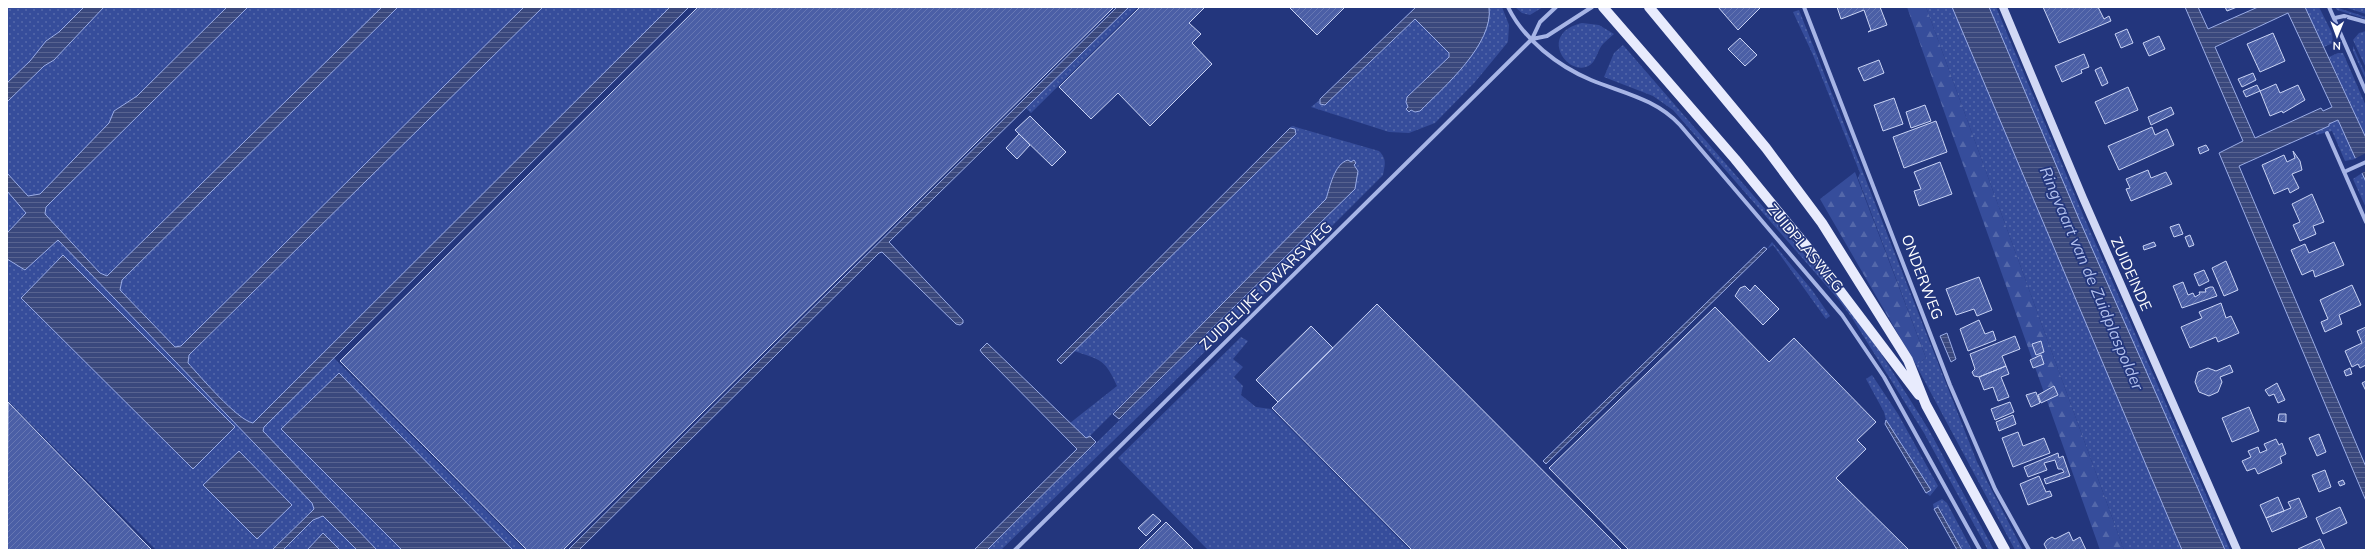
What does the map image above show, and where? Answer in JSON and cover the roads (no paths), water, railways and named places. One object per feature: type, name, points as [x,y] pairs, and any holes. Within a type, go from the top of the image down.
[{"type":"main road","name":"ZUIDPLASWEG","points":[[1603,7],[1735,158],[1808,247],[1926,405]]},
{"type":"main road","name":"ZUIDPLASWEG","points":[[1649,7],[1766,148],[1822,223],[1908,360],[1926,405],[2005,550]]},
{"type":"street","name":"ZUIDPLASWEG","points":[[1508,7],[1514,20],[1532,39],[1562,66],[1648,101],[1669,113],[1680,125],[1842,315],[1884,377],[1980,550]]},
{"type":"street","name":"ZUIDELIJKE DWARSWEG","points":[[1015,550],[1532,39],[1540,22],[1556,7]]},
{"type":"street","name":"ZUIDELIJKE DWARSWEG","points":[[1532,39],[1547,36],[1592,7]]},
{"type":"street","name":"ONDERWEG","points":[[1804,7],[1950,385],[1995,489],[2029,550]]},
{"type":"street","name":"ZUIDEINDE","points":[[2003,7],[2083,198],[2237,550]]},
{"type":"street","points":[[2329,7],[2366,92]]},
{"type":"street","points":[[2335,18],[2344,16],[2366,22]]},
{"type":"street","points":[[2327,134],[2366,222]]},
{"type":"street","points":[[2344,172],[2366,162]]},
{"type":"water","points":[[84,7],[104,7],[54,60],[44,66],[7,102],[7,83],[30,61],[46,41],[59,32]]},
{"type":"water","points":[[227,7],[248,7],[46,207],[45,214],[100,273],[107,276],[382,7],[398,7],[122,280],[120,290],[175,347],[181,346],[524,7],[543,7],[189,355],[188,363],[210,387],[238,414],[253,423],[670,7],[689,7],[264,427],[263,431],[377,550],[357,550],[323,516],[313,520],[283,550],[272,550],[314,509],[312,503],[58,240],[25,270],[7,259],[7,233],[26,213],[7,191],[7,173],[28,196],[40,194],[109,123],[114,111],[137,96]]},
{"type":"water","points":[[1117,7],[1129,7],[889,242],[963,320],[963,323],[960,325],[956,324],[882,252],[879,253],[579,550],[568,550]]},
{"type":"water","points":[[1416,7],[1489,7],[1488,21],[1484,35],[1476,50],[1442,90],[1420,111],[1415,112],[1411,110],[1409,112],[1406,109],[1408,107],[1406,102],[1407,97],[1449,57],[1449,53],[1415,19],[1325,105],[1320,104],[1320,99]]},
{"type":"water","name":"Ringvaart van de Zuidplaspolder","points":[[1952,7],[1989,7],[2079,219],[2225,550],[2182,550]]},
{"type":"water","points":[[2185,7],[2198,7],[2208,29],[2258,7],[2305,7],[2366,138],[2366,182],[2338,120],[2329,124],[2329,126],[2239,166],[2366,467],[2366,501],[2219,153],[2243,141]],"holes":[[[2288,13],[2332,107],[2323,111],[2321,108],[2255,138],[2215,47]]]},
{"type":"water","points":[[1290,128],[1295,129],[1296,134],[1061,364],[1057,360]]},
{"type":"water","points":[[1348,160],[1351,162],[1354,160],[1356,163],[1354,165],[1358,171],[1355,189],[1119,419],[1113,414],[1326,199],[1336,171],[1343,162]]},
{"type":"water","points":[[1764,247],[1767,249],[1546,464],[1543,461]]},
{"type":"water","points":[[63,255],[235,427],[193,469],[21,298]]},
{"type":"water","points":[[1947,333],[1956,359],[1951,362],[1940,336]]},
{"type":"water","points":[[987,343],[1086,438],[1090,436],[1096,442],[987,550],[974,550],[1077,449],[982,353],[980,350]]},
{"type":"water","points":[[339,373],[513,550],[402,550],[281,429]]},
{"type":"water","points":[[1886,420],[1931,490],[1926,493],[1885,424]]},
{"type":"water","points":[[239,451],[292,505],[257,539],[203,485]]},
{"type":"water","points":[[1938,507],[1962,550],[1957,550],[1934,509]]},
{"type":"water","points":[[323,533],[340,550],[307,550]]}]
